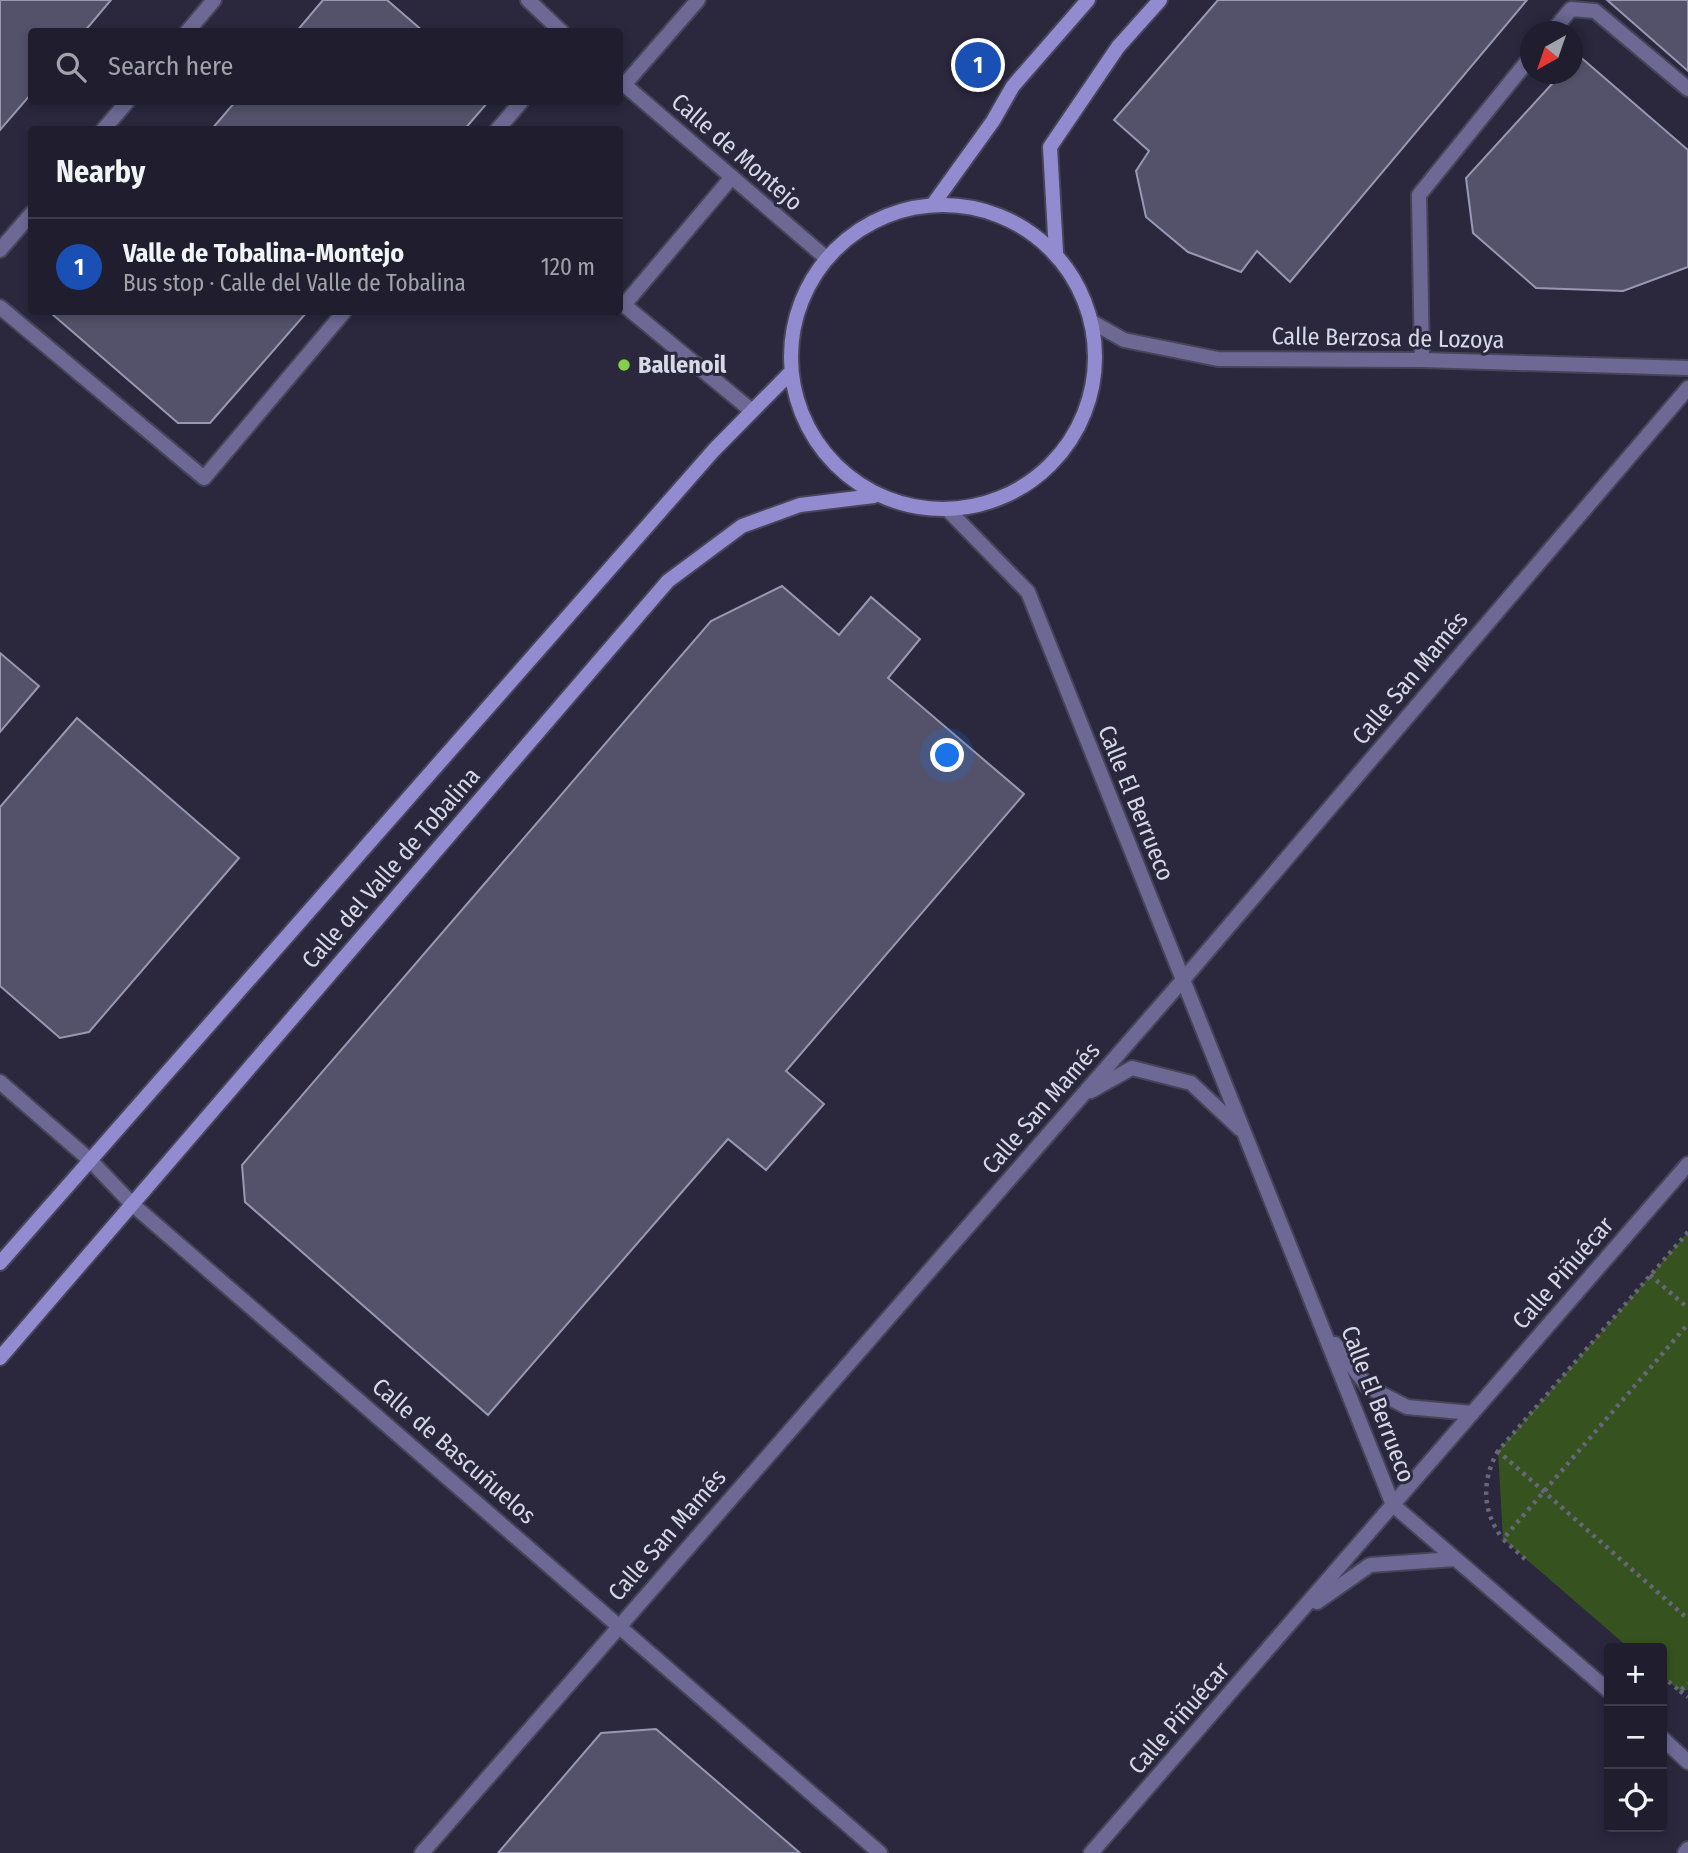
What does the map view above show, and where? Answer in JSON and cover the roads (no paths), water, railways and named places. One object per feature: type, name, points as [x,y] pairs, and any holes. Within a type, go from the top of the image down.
[{"type":"main road","points":[[934,202],[993,121],[1013,86],[1088,0]]},
{"type":"main road","points":[[1056,252],[1009,217],[934,202],[910,206],[862,225],[825,257],[790,338],[789,374],[820,451],[874,496],[895,504],[950,512],[1020,492],[1070,448],[1095,390],[1094,323],[1056,252],[1050,147],[1118,47],[1160,0]]},
{"type":"main road","name":"Calle del Valle de Tobalina","points":[[0,1263],[714,450],[789,374]]},
{"type":"main road","name":"Calle del Valle de Tobalina","points":[[0,1358],[668,581],[742,526],[800,505],[874,496]]},
{"type":"street","points":[[190,28],[214,0]]},
{"type":"street","points":[[528,0],[558,28]]},
{"type":"street","points":[[623,82],[698,0]]},
{"type":"street","points":[[1561,21],[1570,9],[1595,10],[1688,89]]},
{"type":"street","points":[[1422,360],[1419,195],[1520,71]]},
{"type":"street","name":"Calle de Montejo","points":[[623,84],[825,257]]},
{"type":"street","points":[[106,126],[124,105]]},
{"type":"street","points":[[500,126],[518,105]]},
{"type":"street","points":[[732,177],[625,305],[752,411]]},
{"type":"street","points":[[0,250],[28,218]]},
{"type":"street","points":[[0,307],[204,478],[341,315]]},
{"type":"street","name":"Calle Berzosa de Lozoya","points":[[1094,323],[1124,340],[1218,359],[1422,360],[1688,368]]},
{"type":"street","name":"Calle San Mamés","points":[[422,1853],[1182,981],[1688,388]]},
{"type":"street","name":"Calle El Berrueco","points":[[950,512],[1028,592],[1393,1505],[1604,1687]]},
{"type":"street","name":"Calle El Berrueco","points":[[1080,1097],[1132,1068],[1191,1083],[1245,1133]]},
{"type":"street","name":"Calle de Bascuñuelos","points":[[0,1082],[91,1161],[132,1204],[620,1624],[880,1853]]},
{"type":"street","name":"Calle Piñuécar","points":[[1091,1853],[1688,1164]]},
{"type":"street","points":[[1326,1332],[1368,1387],[1407,1407],[1472,1413]]},
{"type":"street","name":"Calle Piñuécar","points":[[1302,1612],[1370,1565],[1455,1559]]},
{"type":"street","points":[[1667,1743],[1688,1762]]},
{"type":"street","points":[[1685,1853],[1688,1849]]},
{"type":"place","name":"Valle de Tobalina-Montejo","points":[[978,65]]},
{"type":"place","name":"Ballenoil","points":[[624,365]]}]
